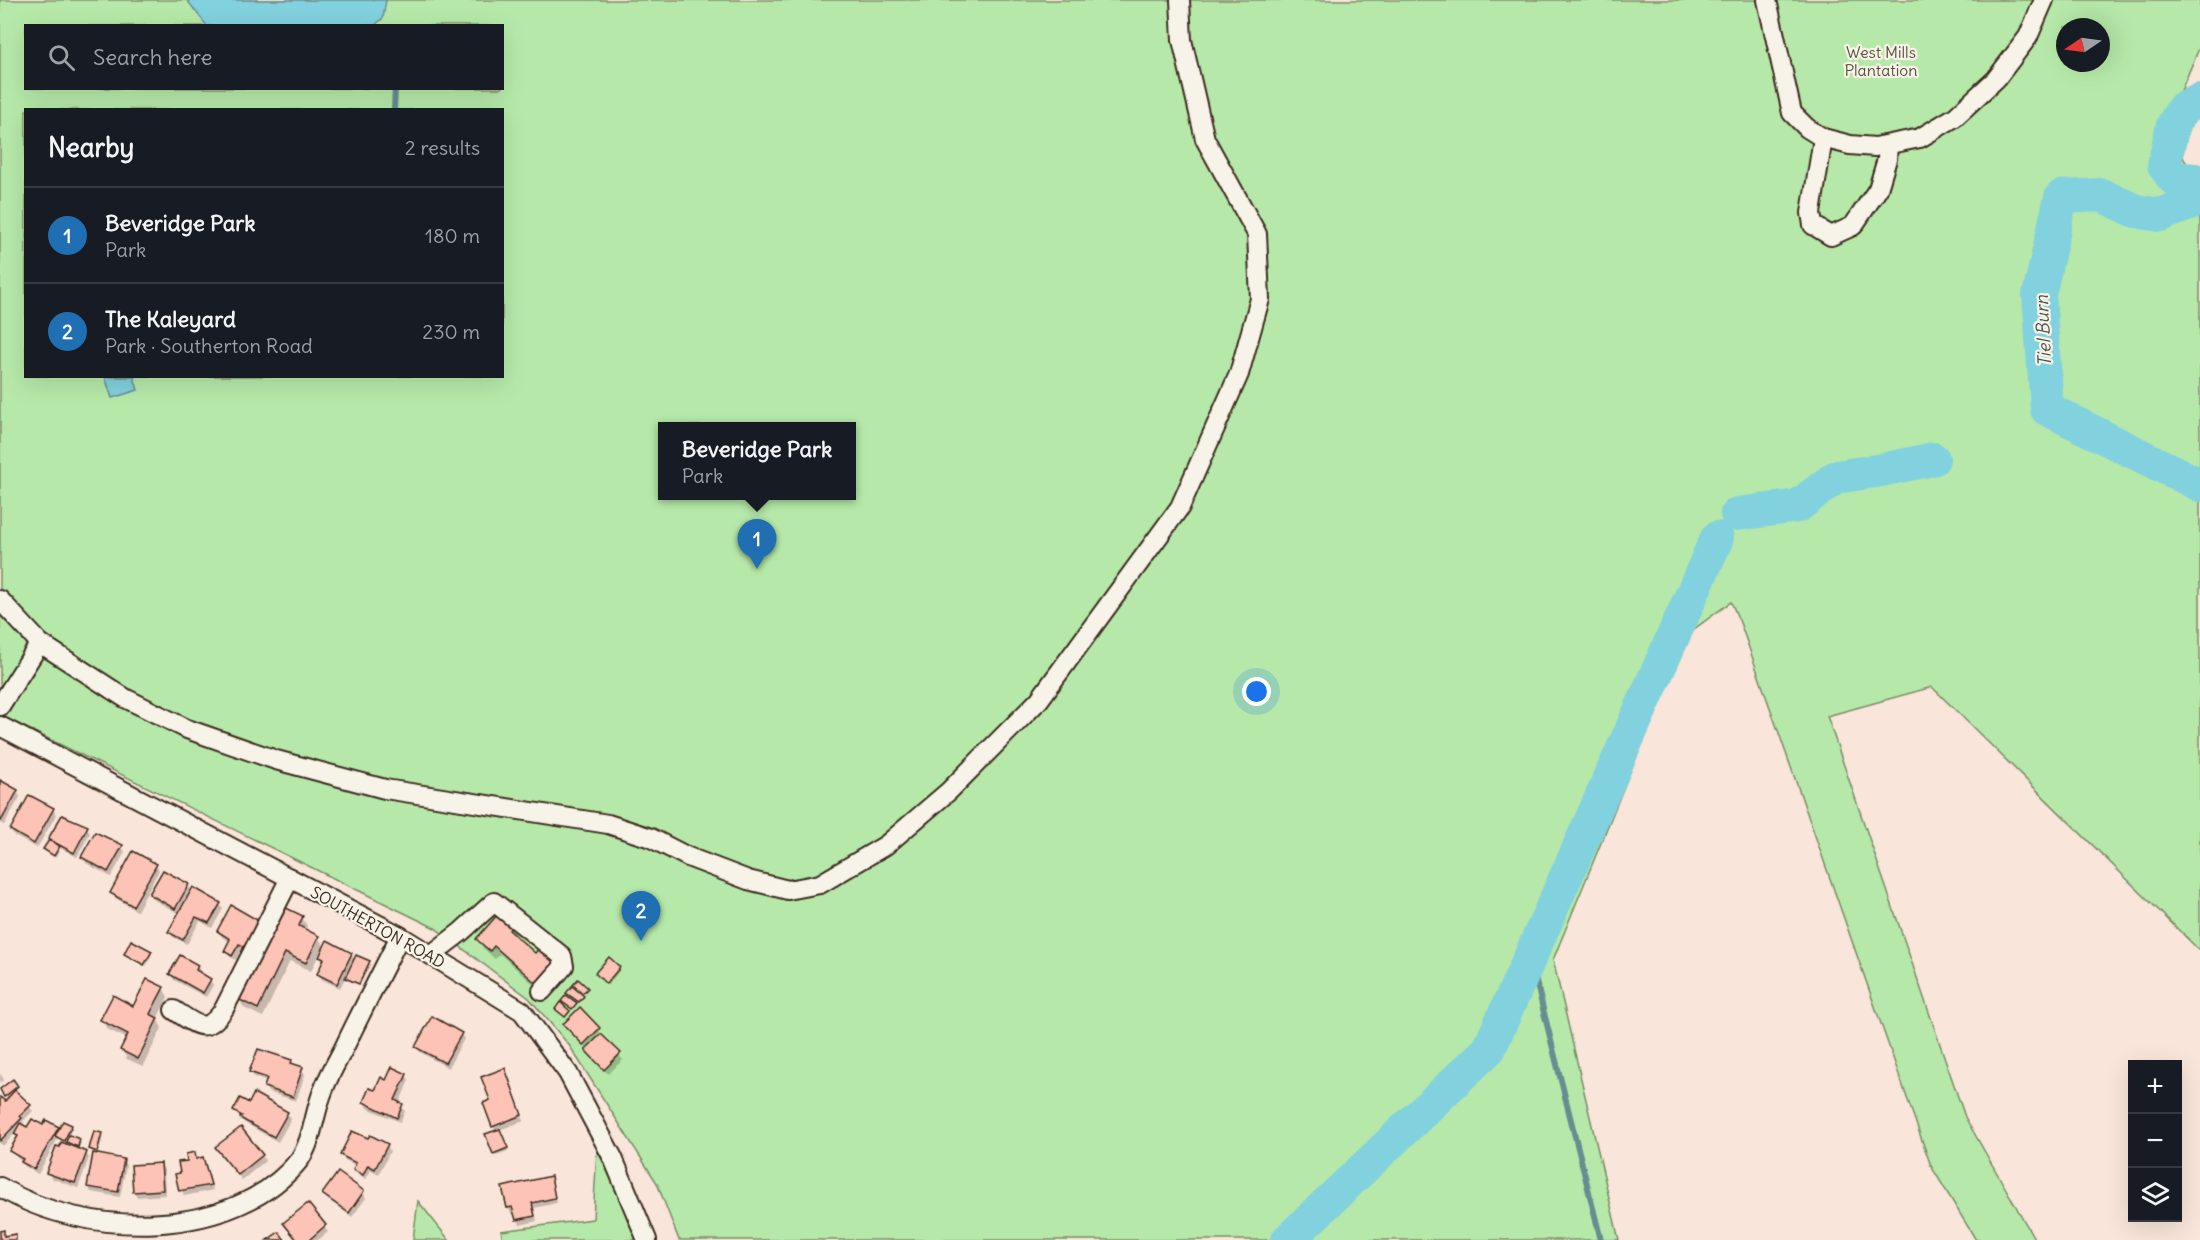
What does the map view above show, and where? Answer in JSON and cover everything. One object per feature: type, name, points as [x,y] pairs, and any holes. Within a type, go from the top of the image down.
[{"type":"street","points":[[0,600],[40,643],[125,698],[187,729],[276,760],[385,789],[609,824],[651,837],[688,857],[748,880],[788,890],[820,884],[886,845],[949,791],[1039,700],[1180,507],[1239,374],[1260,299],[1257,234],[1205,139],[1182,39],[1180,0]]},
{"type":"street","points":[[1767,0],[1792,113],[1807,128],[1823,138],[1850,146],[1875,147],[1920,138],[1955,117],[1996,79],[2028,37],[2044,0]]},
{"type":"street","points":[[1823,138],[1811,213],[1813,225],[1831,236],[1853,226],[1878,189],[1887,159],[1888,145]]},
{"type":"street","points":[[0,706],[40,643]]},
{"type":"street","name":"SOUTHERTON ROAD","points":[[0,726],[400,936],[522,1011],[568,1073],[613,1158],[647,1240]]},
{"type":"street","points":[[174,1010],[203,1026],[210,1025],[216,1020],[224,1009],[290,878]]},
{"type":"street","points":[[431,955],[494,902],[562,956],[564,966],[542,991]]},
{"type":"street","points":[[0,1187],[40,1210],[72,1220],[134,1231],[204,1225],[232,1217],[259,1202],[281,1182],[300,1159],[311,1134],[323,1091],[400,936]]},
{"type":"green space","name":"West Mills Plantation","points":[[0,0],[2200,0],[2200,46],[2174,107],[2181,153],[2200,188],[2200,951],[1932,687],[1827,716],[1965,1117],[2035,1240],[1976,1240],[1931,1166],[1731,602],[1686,635],[1553,960],[1619,1240],[679,1240],[657,1183],[569,1045],[529,998],[435,928],[0,715]]},
{"type":"green space","points":[[597,1149],[623,1205],[636,1240],[503,1240],[501,1231],[593,1219]]},
{"type":"green space","points":[[418,1201],[449,1240],[413,1240]]},
{"type":"water","points":[[187,0],[386,0],[383,18],[376,24],[205,24]]},
{"type":"water","points":[[105,378],[134,378],[138,390],[112,398]]},
{"type":"building","points":[[0,780],[18,790],[1,821],[0,820]]},
{"type":"building","points":[[29,795],[54,808],[34,844],[10,830]]},
{"type":"building","points":[[62,815],[88,826],[74,853],[48,839]]},
{"type":"building","points":[[95,832],[123,845],[108,872],[81,857]]},
{"type":"building","points":[[49,840],[60,846],[54,856],[43,849]]},
{"type":"building","points":[[133,851],[157,864],[133,906],[110,893]]},
{"type":"building","points":[[163,870],[189,884],[175,909],[149,894]]},
{"type":"building","points":[[193,887],[221,903],[209,923],[196,917],[183,940],[168,932]]},
{"type":"building","points":[[231,905],[259,921],[245,947],[239,944],[232,956],[224,951],[230,939],[217,931]]},
{"type":"building","points":[[282,906],[303,916],[299,926],[319,936],[306,963],[285,953],[258,1009],[238,999]]},
{"type":"building","points":[[499,913],[513,925],[509,930],[535,953],[542,945],[558,959],[537,984],[494,946],[490,951],[476,939]]},
{"type":"building","points":[[131,940],[152,951],[144,965],[124,954]]},
{"type":"building","points":[[327,940],[352,953],[337,984],[317,974],[324,959],[319,957]]},
{"type":"building","points":[[180,955],[198,965],[196,970],[211,979],[203,993],[169,974]]},
{"type":"building","points":[[356,955],[370,961],[359,984],[345,978]]},
{"type":"building","points":[[609,957],[620,967],[606,984],[595,973]]},
{"type":"building","points":[[147,979],[164,987],[150,1014],[158,1018],[138,1059],[120,1050],[128,1034],[100,1020],[113,995],[133,1006]]},
{"type":"building","points":[[578,979],[588,988],[583,993],[573,985]]},
{"type":"building","points":[[572,986],[584,996],[579,1002],[566,993]]},
{"type":"building","points":[[566,995],[577,1003],[572,1009],[561,1001]]},
{"type":"building","points":[[560,1002],[570,1011],[565,1017],[555,1009]]},
{"type":"building","points":[[580,1007],[600,1028],[583,1045],[563,1024]]},
{"type":"building","points":[[432,1016],[462,1033],[445,1063],[415,1047]]},
{"type":"building","points":[[601,1034],[621,1053],[604,1070],[585,1050]]},
{"type":"building","points":[[258,1049],[292,1060],[291,1063],[303,1067],[293,1097],[264,1087],[267,1078],[249,1072]]},
{"type":"building","points":[[392,1067],[407,1074],[395,1100],[403,1104],[397,1118],[363,1102],[369,1088],[375,1090],[381,1077],[386,1080]]},
{"type":"building","points":[[505,1068],[522,1115],[492,1127],[483,1103],[490,1100],[481,1077]]},
{"type":"building","points":[[13,1079],[18,1086],[4,1097],[0,1089]]},
{"type":"building","points":[[15,1090],[31,1105],[0,1141],[0,1097],[5,1101]]},
{"type":"building","points":[[254,1093],[288,1112],[274,1137],[240,1118],[242,1116],[233,1111],[240,1098],[249,1103]]},
{"type":"building","points":[[32,1119],[43,1125],[46,1120],[59,1127],[34,1169],[21,1162],[23,1159],[9,1151],[18,1136],[14,1134],[20,1123],[27,1127]]},
{"type":"building","points":[[63,1121],[72,1125],[64,1141],[55,1136]]},
{"type":"building","points":[[241,1127],[263,1155],[238,1175],[215,1147]]},
{"type":"building","points":[[500,1129],[508,1148],[493,1154],[485,1134]]},
{"type":"building","points":[[94,1131],[102,1133],[97,1152],[89,1149]]},
{"type":"building","points":[[352,1131],[368,1138],[370,1135],[388,1144],[375,1169],[368,1165],[363,1175],[353,1170],[356,1163],[340,1155]]},
{"type":"building","points":[[69,1135],[80,1139],[78,1147],[66,1142]]},
{"type":"building","points":[[61,1142],[87,1152],[75,1183],[46,1173],[56,1146],[60,1147]]},
{"type":"building","points":[[195,1152],[196,1159],[203,1157],[211,1185],[179,1191],[175,1174],[180,1173],[178,1162],[187,1161],[186,1154]]},
{"type":"building","points":[[93,1153],[124,1159],[118,1192],[87,1187]]},
{"type":"building","points":[[161,1163],[163,1190],[133,1192],[131,1165]]},
{"type":"building","points":[[338,1172],[364,1191],[349,1213],[322,1194]]},
{"type":"building","points":[[551,1176],[555,1198],[532,1203],[535,1216],[516,1220],[512,1207],[507,1208],[502,1187]]},
{"type":"building","points":[[308,1203],[326,1225],[309,1240],[297,1240],[283,1223]]},
{"type":"building","points":[[4,1230],[4,1236],[16,1234],[16,1240],[0,1240],[0,1231]]},
{"type":"building","points":[[279,1232],[285,1240],[267,1240]]},
{"type":"waterway","points":[[394,108],[395,90]]},
{"type":"waterway","name":"Tiel Burn","points":[[2200,100],[2183,108],[2173,125],[2164,165],[2173,178],[2195,180],[2200,188]]},
{"type":"waterway","name":"Tiel Burn","points":[[2200,194],[2197,201],[2160,215],[2136,211],[2101,195],[2061,197],[2039,295],[2047,409],[2200,485]]},
{"type":"waterway","points":[[1737,514],[1798,506],[1836,477],[1933,459]]},
{"type":"waterway","points":[[1288,1240],[1489,1049],[1717,538]]},
{"type":"waterway","points":[[1530,957],[1601,1240]]},
{"type":"place","name":"Beveridge Park","points":[[757,569]]},
{"type":"place","name":"The Kaleyard","points":[[641,941]]}]
